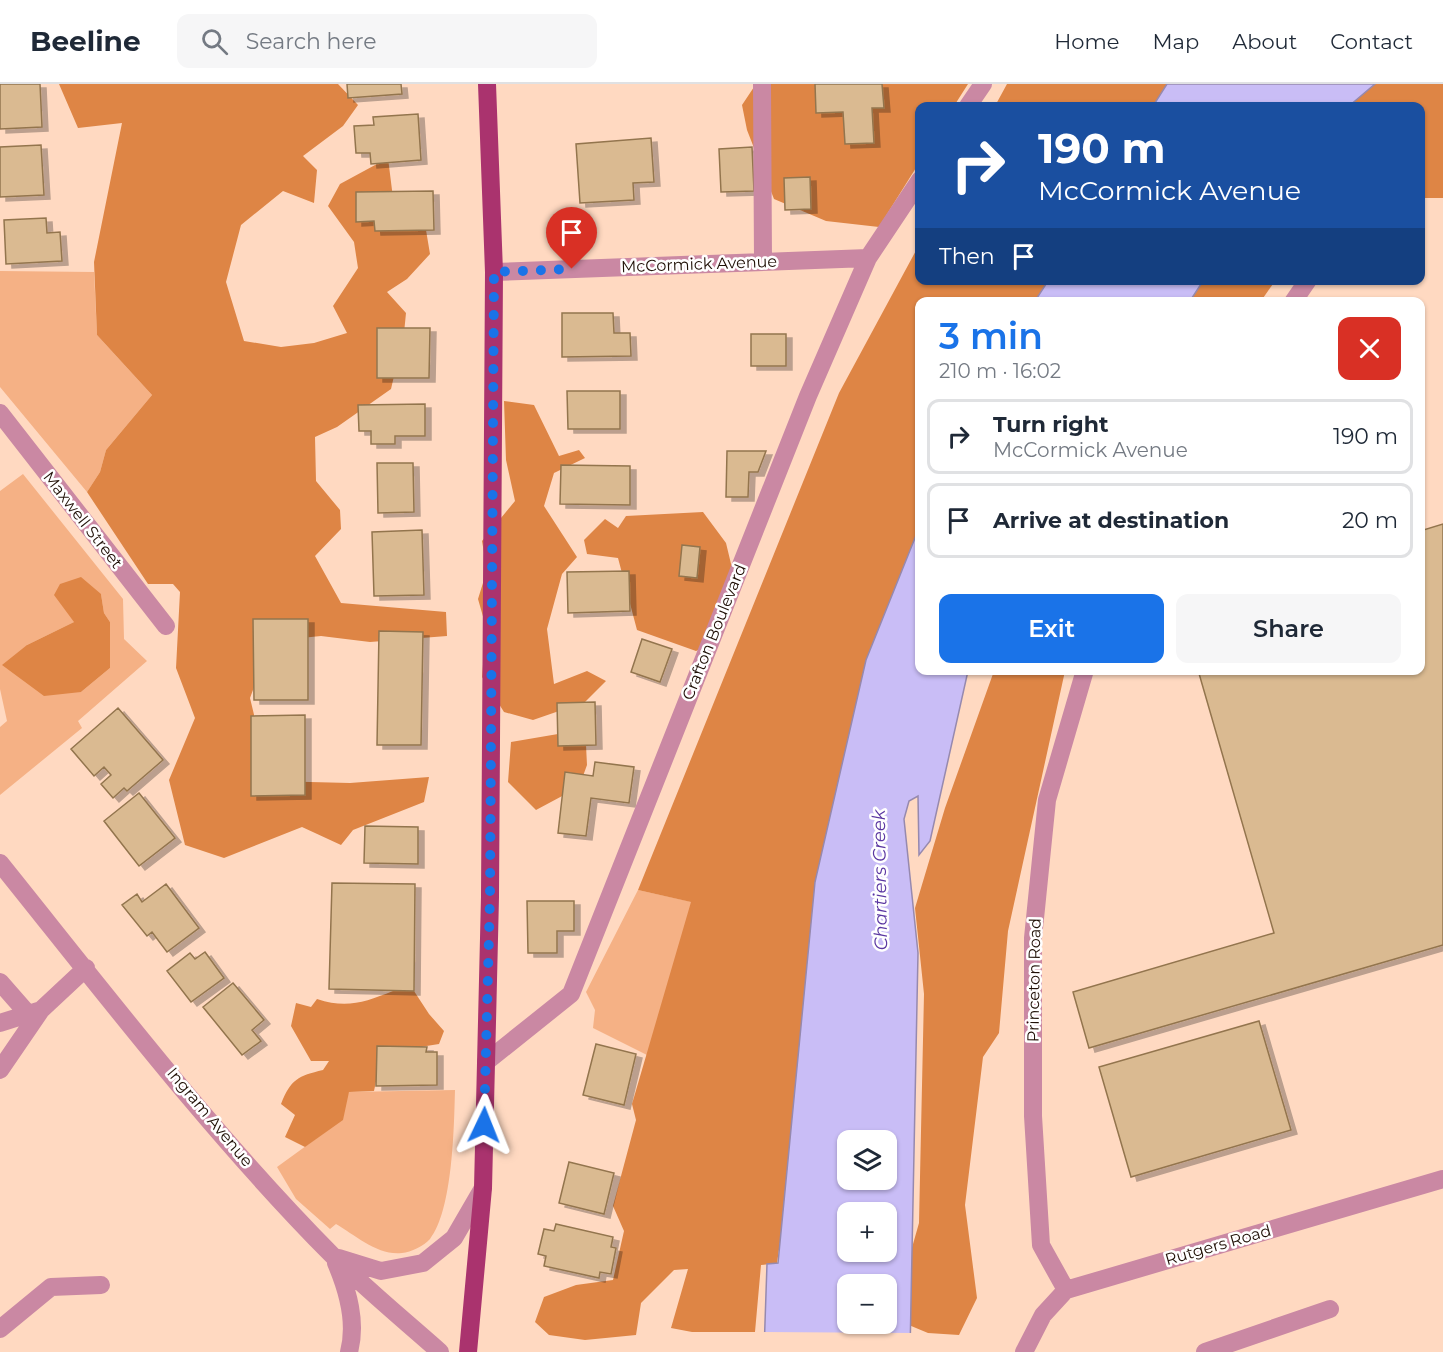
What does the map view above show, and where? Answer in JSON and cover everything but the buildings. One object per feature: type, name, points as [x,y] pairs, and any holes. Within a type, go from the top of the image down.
[{"type":"main road","points":[[468,1352],[483,1188],[490,885],[494,272],[488,84]]},
{"type":"street","points":[[762,84],[763,261]]},
{"type":"street","points":[[971,102],[983,84]]},
{"type":"street","name":"Crafton Boulevard","points":[[486,1062],[571,994],[804,407],[868,258],[915,188]]},
{"type":"street","name":"McCormick Avenue","points":[[494,272],[868,258]]},
{"type":"street","name":"Maxwell Street","points":[[0,413],[166,626]]},
{"type":"street","name":"Princeton Road","points":[[1066,1290],[1041,1245],[1033,1116],[1033,938],[1047,800],[1084,675]]},
{"type":"street","name":"Ingram Avenue","points":[[0,863],[213,1124],[333,1256],[440,1352]]},
{"type":"street","points":[[0,1070],[35,1012],[86,968]]},
{"type":"street","points":[[0,982],[35,1012]]},
{"type":"street","points":[[0,1023],[35,1012]]},
{"type":"street","name":"Rutgers Road","points":[[1066,1290],[1443,1179]]},
{"type":"street","points":[[333,1256],[381,1271],[423,1263],[454,1238],[483,1188]]},
{"type":"street","points":[[333,1256],[345,1284],[352,1314],[349,1352]]},
{"type":"street","points":[[0,1329],[51,1287],[101,1285]]},
{"type":"street","points":[[1024,1352],[1043,1315],[1066,1290]]},
{"type":"street","points":[[1205,1352],[1330,1309]]},
{"type":"shaded area","points":[[59,84],[338,84],[358,105],[343,126],[303,156],[317,170],[314,203],[283,191],[241,225],[226,282],[244,341],[281,347],[314,343],[347,333],[333,306],[358,268],[354,242],[328,206],[340,184],[388,158],[393,198],[385,218],[407,231],[426,230],[430,254],[407,279],[387,292],[406,313],[404,333],[391,389],[337,427],[315,437],[316,481],[340,510],[341,529],[315,556],[341,603],[446,612],[447,636],[370,642],[321,636],[271,641],[250,698],[270,781],[350,783],[429,777],[424,802],[353,830],[341,845],[302,827],[224,858],[185,845],[169,780],[195,718],[176,668],[180,592],[173,584],[148,584],[87,492],[100,472],[106,450],[152,395],[97,335],[94,262],[122,123],[78,128]]},
{"type":"shaded area","points":[[756,84],[968,84],[957,102],[915,102],[915,169],[879,227],[826,221],[774,199],[747,130],[742,105]]},
{"type":"shaded area","points":[[1007,84],[1167,84],[1156,102],[997,102]]},
{"type":"shaded area","points":[[1345,84],[1443,84],[1443,198],[1425,198],[1425,102],[1324,102]]},
{"type":"shaded area","points":[[915,252],[915,285],[1045,285],[1038,297],[915,297],[915,538],[866,660],[777,1263],[761,1265],[755,1332],[692,1332],[671,1328],[688,1269],[674,1270],[641,1303],[636,1335],[585,1340],[549,1335],[535,1322],[544,1297],[576,1285],[613,1280],[624,1231],[613,1206],[636,1120],[632,1104],[691,902],[638,890],[839,393]]},
{"type":"shaded area","points":[[0,271],[94,272],[97,335],[152,395],[106,450],[100,472],[87,492],[0,387]]},
{"type":"shaded area","points":[[1186,285],[1272,285],[1264,297],[1179,297]]},
{"type":"shaded area","points":[[504,401],[534,405],[559,456],[579,450],[585,458],[554,473],[544,506],[577,557],[562,574],[547,629],[554,684],[587,671],[606,681],[585,702],[533,720],[504,712],[482,677],[486,627],[478,599],[487,570],[482,541],[515,501],[506,460]]},
{"type":"shaded area","points":[[23,474],[123,599],[124,639],[147,661],[78,721],[82,728],[0,795],[0,727],[7,721],[0,689],[0,491]],"holes":[[[101,594],[104,613],[110,622],[110,668],[81,692],[27,645],[74,622]]]},
{"type":"shaded area","points":[[703,512],[726,543],[738,593],[719,641],[696,651],[637,630],[618,558],[587,554],[584,540],[605,519],[618,528],[626,516]]},
{"type":"shaded area","points":[[81,577],[101,594],[104,613],[110,622],[110,668],[81,692],[44,696],[2,665],[27,645],[74,622],[54,595],[60,584]]},
{"type":"shaded area","points":[[993,675],[1064,675],[1008,931],[999,1033],[983,1057],[965,1205],[977,1298],[959,1335],[928,1333],[897,1320],[897,1300],[919,1223],[924,994],[915,908],[945,808]]},
{"type":"shaded area","points":[[558,734],[586,745],[587,765],[579,787],[536,810],[508,782],[511,742]]},
{"type":"shaded area","points":[[638,890],[692,902],[647,1055],[593,1028],[595,1010],[586,992]]},
{"type":"shaded area","points":[[393,991],[414,991],[444,1031],[439,1044],[382,1053],[374,1091],[349,1092],[343,1120],[305,1147],[285,1137],[295,1115],[281,1104],[288,1089],[301,1077],[323,1070],[329,1061],[311,1061],[291,1026],[296,1003],[311,1007],[317,999],[338,1004],[356,1003]]},
{"type":"shaded area","points":[[455,1090],[451,1167],[443,1209],[438,1226],[430,1239],[413,1250],[402,1253],[384,1251],[367,1244],[336,1224],[330,1229],[296,1199],[277,1167],[328,1130],[349,1092]]},
{"type":"water","points":[[1167,84],[1375,84],[1354,102],[1156,102]]},
{"type":"water","points":[[1045,285],[1200,285],[1193,297],[1038,297]]},
{"type":"water","name":"Chartiers Creek","points":[[915,538],[915,675],[967,675],[930,841],[919,855],[918,796],[909,801],[904,819],[918,953],[910,1352],[764,1352],[767,1264],[778,1263],[815,882],[866,660]]},
{"type":"pier","points":[[762,1332],[913,1333],[913,1352],[761,1352]]},
{"type":"route","points":[[484,1125],[490,897],[494,272],[572,269]]}]
